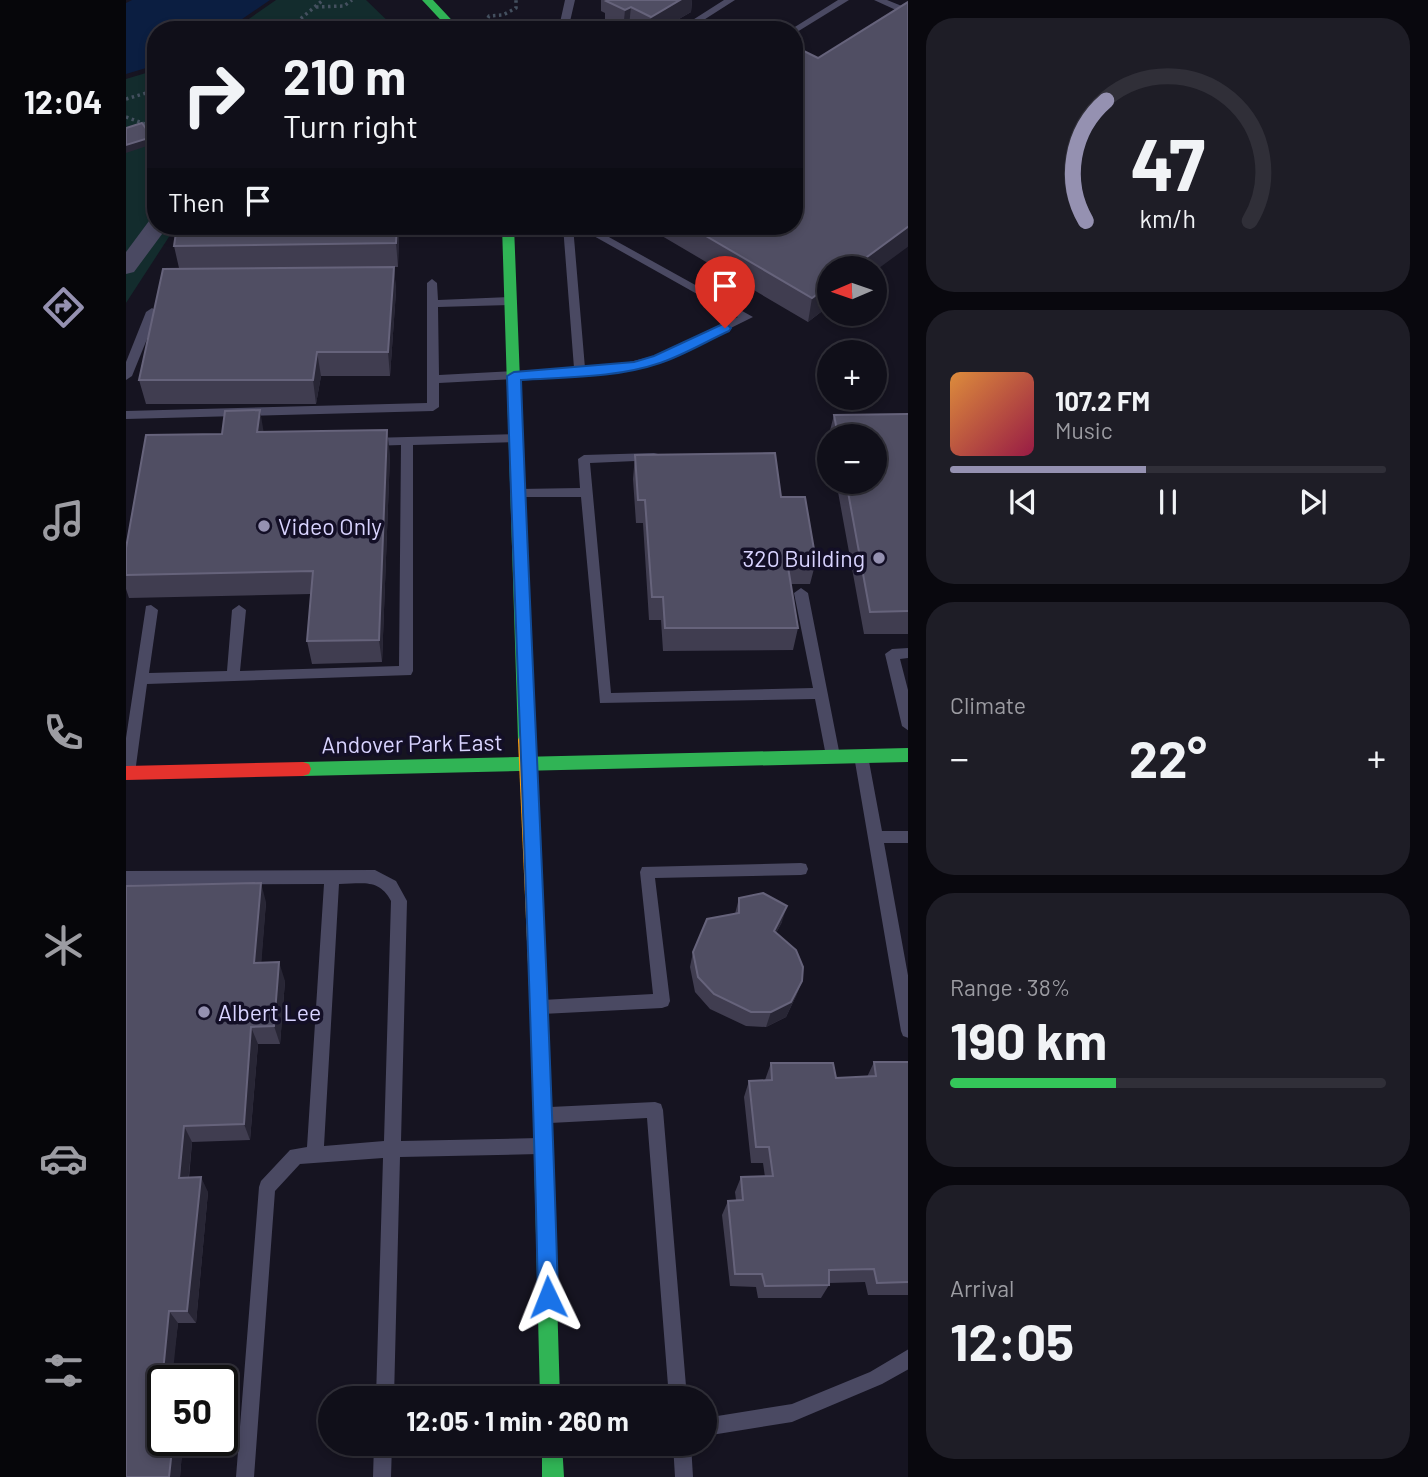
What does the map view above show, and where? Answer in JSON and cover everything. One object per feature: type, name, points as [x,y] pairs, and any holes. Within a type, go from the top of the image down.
[{"type":"main road","points":[[427,0],[447,21]]},
{"type":"main road","points":[[508,235],[527,763],[544,1115],[550,1386]]},
{"type":"main road","name":"Andover Park East","points":[[127,773],[908,755]]},
{"type":"main road","points":[[552,1456],[552,1477]]},
{"type":"street","points":[[126,249],[147,233]]},
{"type":"street","points":[[126,267],[149,235]]},
{"type":"lane","points":[[564,21],[570,0]]},
{"type":"lane","points":[[696,21],[730,0]]},
{"type":"lane","points":[[803,25],[844,0]]},
{"type":"lane","points":[[879,0],[908,13]]},
{"type":"lane","points":[[569,235],[580,372]]},
{"type":"lane","points":[[433,379],[613,370],[658,359],[747,317],[597,235]]},
{"type":"lane","points":[[126,415],[433,407],[432,283]]},
{"type":"lane","points":[[432,304],[511,301]]},
{"type":"lane","points":[[126,376],[152,312]]},
{"type":"lane","points":[[356,442],[516,438]]},
{"type":"lane","points":[[141,679],[406,671],[407,441]]},
{"type":"lane","points":[[667,457],[584,459],[605,699],[821,693]]},
{"type":"lane","points":[[518,493],[587,492]]},
{"type":"lane","points":[[801,593],[833,756]]},
{"type":"lane","points":[[127,773],[150,610]]},
{"type":"lane","points":[[233,677],[239,610]]},
{"type":"lane","points":[[908,653],[892,654],[908,726]]},
{"type":"lane","points":[[861,756],[908,1031]]},
{"type":"lane","points":[[876,838],[908,836]]},
{"type":"lane","points":[[538,1007],[662,1001],[647,873],[801,869]]},
{"type":"lane","points":[[126,878],[376,877],[391,886],[399,901],[385,1386]]},
{"type":"lane","points":[[315,1155],[332,878]]},
{"type":"lane","points":[[544,1115],[655,1110],[677,1386]]},
{"type":"lane","points":[[245,1477],[267,1187],[296,1156],[392,1149],[544,1146]]},
{"type":"lane","points":[[717,1425],[792,1413],[876,1377],[908,1358]]},
{"type":"lane","points":[[382,1477],[383,1456]]},
{"type":"lane","points":[[683,1456],[684,1477]]},
{"type":"path","points":[[299,21],[323,0]]},
{"type":"path","points":[[315,7],[344,6],[352,0]]},
{"type":"path","points":[[486,21],[489,16],[512,12],[516,8],[516,0]]},
{"type":"path","points":[[126,99],[147,93]]},
{"type":"path","points":[[126,117],[147,125]]},
{"type":"green space","points":[[276,0],[366,0],[388,21],[246,21]]},
{"type":"green space","points":[[147,73],[147,235],[170,235],[126,303],[126,79]]},
{"type":"water","points":[[132,0],[270,0],[239,21],[147,21],[147,68],[126,74],[126,3]]},
{"type":"building","points":[[680,0],[651,17],[631,7],[625,10],[606,1]]},
{"type":"building","points":[[908,2],[908,227],[868,256],[817,256],[817,294],[812,298],[704,235],[803,235],[803,50],[818,58]]},
{"type":"building","points":[[142,123],[147,130],[147,139],[126,145],[126,128]]},
{"type":"building","points":[[176,235],[396,235],[396,243],[174,246]]},
{"type":"building","points":[[394,267],[388,352],[317,352],[313,380],[139,380],[163,269]]},
{"type":"building","name":"Video Only","points":[[260,410],[257,432],[387,430],[379,640],[307,641],[313,571],[126,575],[126,548],[146,435],[222,434],[225,411]]},
{"type":"building","name":"320 Building","points":[[908,414],[908,611],[870,612],[848,494],[887,494],[887,424],[836,424],[834,415]]},
{"type":"building","points":[[775,453],[781,497],[805,497],[816,561],[787,561],[798,628],[665,628],[663,597],[652,597],[645,500],[638,500],[635,455]]},
{"type":"building","name":"Albert Lee","points":[[261,883],[254,963],[279,962],[274,1026],[251,1027],[244,1124],[184,1126],[179,1178],[201,1177],[187,1311],[169,1311],[164,1365],[147,1365],[147,1456],[171,1456],[169,1477],[126,1477],[126,886]]},
{"type":"building","points":[[763,893],[787,906],[774,931],[796,950],[803,967],[802,981],[791,1002],[771,1012],[751,1012],[714,994],[698,977],[693,952],[707,919],[739,913],[739,898]]},
{"type":"building","points":[[874,1062],[908,1062],[908,1282],[877,1283],[874,1269],[829,1270],[829,1285],[765,1286],[762,1274],[735,1274],[728,1201],[743,1200],[741,1177],[773,1176],[769,1147],[756,1147],[749,1081],[772,1080],[771,1063],[833,1063],[836,1078],[876,1076]]},
{"type":"traffic: fast","points":[[427,0],[447,21]]},
{"type":"traffic: fast","points":[[508,235],[526,740]]},
{"type":"traffic: fast","points":[[303,769],[908,755]]},
{"type":"traffic: fast","points":[[540,1031],[550,1386]]},
{"type":"traffic: fast","points":[[552,1456],[553,1477]]},
{"type":"traffic: slow","points":[[526,740],[540,1031]]},
{"type":"traffic: jam","points":[[126,773],[303,769]]},
{"type":"place","name":"Video Only","points":[[264,526]]},
{"type":"place","name":"320 Building","points":[[879,558]]},
{"type":"place","name":"Albert Lee","points":[[204,1012]]},
{"type":"route","points":[[548,1297],[544,1115],[527,763],[514,376],[613,370],[635,366],[658,359],[725,328]]}]
